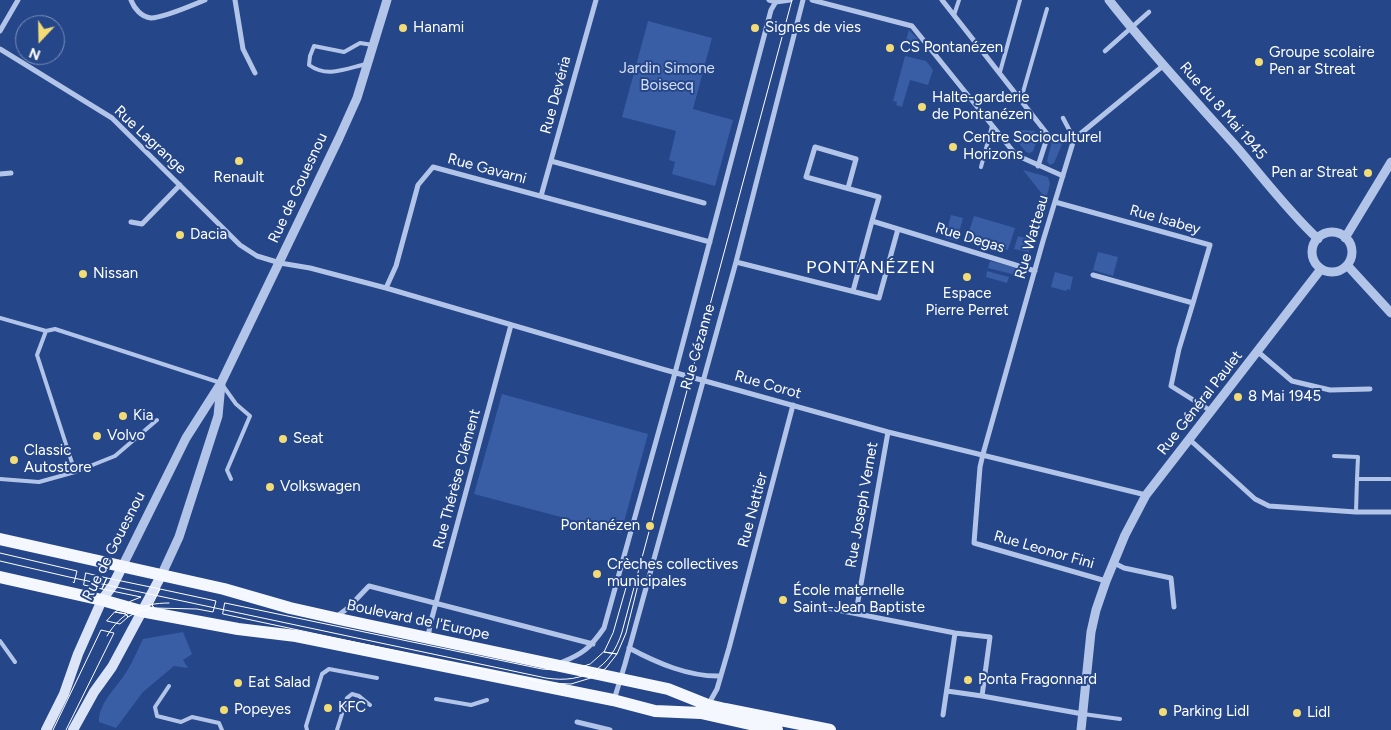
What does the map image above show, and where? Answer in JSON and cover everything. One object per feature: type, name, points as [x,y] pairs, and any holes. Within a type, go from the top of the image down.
[{"type":"main road","name":"Boulevard de l'Europe","points":[[0,539],[224,589],[290,608],[334,618],[668,689],[708,705],[830,730]]},
{"type":"main road","name":"Rue de Gouesnou","points":[[46,730],[64,694],[78,654],[102,600],[113,585],[122,567]]},
{"type":"main road","name":"Rue de Gouesnou","points":[[77,729],[94,692],[112,667],[161,576]]},
{"type":"main road","points":[[0,577],[102,600],[141,611],[238,630],[296,636],[613,700],[655,711],[701,713],[777,730]]},
{"type":"street","points":[[0,31],[18,0]]},
{"type":"street","points":[[130,0],[134,8],[142,15],[151,18],[165,15],[205,0]]},
{"type":"street","points":[[235,0],[243,48],[255,73]]},
{"type":"street","name":"Rue de Gouesnou","points":[[122,567],[186,438],[221,383],[353,107],[387,0]]},
{"type":"street","name":"Rue Devéria","points":[[541,196],[596,0]]},
{"type":"street","points":[[769,0],[790,0]]},
{"type":"street","name":"Rue Cézanne","points":[[613,700],[736,262],[803,0]]},
{"type":"street","points":[[812,0],[912,26],[1016,155],[1063,176]]},
{"type":"street","points":[[942,0],[1048,135],[1038,166]]},
{"type":"street","name":"Rue du 8 Mai 1945","points":[[1109,0],[1303,225],[1318,239]]},
{"type":"street","name":"Rue Cézanne","points":[[556,665],[579,655],[593,644],[604,628],[675,373],[771,10],[777,1]]},
{"type":"street","points":[[1106,50],[1149,12]]},
{"type":"street","name":"Rue Lagrange","points":[[0,49],[112,118],[240,245],[257,256],[280,263]]},
{"type":"street","points":[[1063,118],[1074,139],[1164,65]]},
{"type":"street","name":"Rue Watteau","points":[[983,454],[1074,139]]},
{"type":"street","points":[[848,188],[856,159],[814,148],[806,178],[879,197],[853,291]]},
{"type":"street","points":[[551,161],[704,203]]},
{"type":"street","points":[[1345,238],[1391,162]]},
{"type":"street","name":"Rue Gavarni","points":[[386,288],[396,266],[418,184],[433,167],[710,242]]},
{"type":"street","points":[[0,174],[11,173]]},
{"type":"street","name":"Rue Lagrange","points":[[131,222],[142,224],[180,186]]},
{"type":"street","name":"Rue Isabey","points":[[1055,202],[1210,246],[1179,349],[1171,386],[1211,411]]},
{"type":"street","name":"Rue Degas","points":[[872,222],[1035,270]]},
{"type":"street","points":[[736,262],[878,298],[898,229]]},
{"type":"street","points":[[1331,233],[1345,238],[1350,244],[1352,251],[1351,259],[1347,265],[1335,272],[1321,269],[1315,263],[1312,255],[1313,246],[1318,239],[1324,234],[1331,233]]},
{"type":"street","points":[[280,263],[310,268],[386,288]]},
{"type":"street","points":[[1347,265],[1391,313]]},
{"type":"street","name":"Rue Général Paulet","points":[[1081,730],[1090,632],[1106,581],[1125,535],[1146,495],[1321,269]]},
{"type":"street","points":[[1093,275],[1193,303]]},
{"type":"street","name":"Rue Corot","points":[[386,288],[511,326],[888,432],[1146,495]]},
{"type":"street","name":"Rue Thérèse Clément","points":[[428,638],[511,326]]},
{"type":"street","points":[[1258,351],[1292,381],[1330,390],[1370,389]]},
{"type":"street","name":"Rue de Gouesnou","points":[[161,576],[179,537],[218,416],[221,383]]},
{"type":"street","name":"Rue Nattier","points":[[708,705],[717,689],[721,676],[793,406]]},
{"type":"street","name":"Rue Joseph Vernet","points":[[856,612],[888,432]]},
{"type":"street","points":[[1189,439],[1255,500],[1269,506],[1356,512],[1391,512]]},
{"type":"street","name":"Rue Leonor Fini","points":[[983,454],[980,467],[974,543],[1106,581]]},
{"type":"street","points":[[1114,563],[1124,568],[1171,578],[1174,607]]},
{"type":"street","points":[[334,618],[348,608],[369,586],[437,602],[593,644]]},
{"type":"street","points":[[817,606],[856,612],[955,633],[990,637],[982,696]]},
{"type":"street","points":[[943,715],[955,633]]},
{"type":"street","points":[[629,648],[656,662],[708,677],[721,676]]},
{"type":"street","points":[[947,691],[1083,714]]},
{"type":"street","points":[[578,722],[610,730]]},
{"type":"lane","points":[[954,15],[959,0]]},
{"type":"lane","points":[[1000,72],[1020,0]]},
{"type":"lane","points":[[1021,99],[1048,9]]},
{"type":"lane","points":[[368,64],[328,73],[315,70],[309,65],[314,46],[344,52],[360,43],[374,45]]},
{"type":"lane","points":[[981,167],[992,126]]},
{"type":"lane","points":[[0,318],[46,331],[55,329],[221,383],[236,404],[250,416],[227,470],[231,479]]},
{"type":"lane","points":[[46,331],[37,355],[75,472]]},
{"type":"lane","points":[[0,479],[39,482],[75,472],[115,456],[157,420]]},
{"type":"lane","points":[[1334,456],[1358,457],[1356,512]]},
{"type":"lane","points":[[1357,479],[1390,479]]},
{"type":"lane","points":[[0,642],[15,662]]},
{"type":"lane","points":[[307,730],[306,726],[322,674],[329,669],[377,678]]},
{"type":"lane","points":[[169,686],[155,707],[157,716],[181,722],[192,717],[219,723],[222,730]]},
{"type":"lane","points":[[337,730],[347,698],[352,694],[360,696],[370,705]]},
{"type":"lane","points":[[436,698],[471,705],[487,700]]},
{"type":"lane","points":[[1083,714],[1120,718]]},
{"type":"green space","name":"Jardin Simone Boisecq","points":[[648,21],[712,38],[693,109],[733,120],[715,186],[672,174],[675,162],[669,160],[676,131],[622,117]]},
{"type":"green space","points":[[909,30],[918,39],[916,47],[905,43]]},
{"type":"green space","points":[[905,56],[926,61],[933,70],[928,85],[910,80],[902,107],[896,105],[897,102],[893,101]]},
{"type":"green space","points":[[1021,130],[1035,131],[1036,143],[1033,151],[1030,153],[1026,152],[1016,140],[1021,136]]},
{"type":"green space","points":[[1056,134],[1063,142],[1054,163],[1050,165],[1047,161],[1053,137]]},
{"type":"green space","points":[[1023,170],[1048,177],[1050,184],[1046,199]]},
{"type":"green space","points":[[951,215],[963,218],[957,241],[945,238]]},
{"type":"green space","points":[[974,216],[1015,228],[1008,250],[967,238]]},
{"type":"green space","points":[[1018,236],[1032,240],[1029,252],[1014,249]]},
{"type":"green space","points":[[1098,252],[1118,257],[1113,276],[1093,270]]},
{"type":"green space","points":[[990,261],[1018,268],[1016,275],[988,268]]},
{"type":"green space","points":[[987,271],[1009,277],[1007,283],[986,277]]},
{"type":"green space","points":[[1055,272],[1073,277],[1070,290],[1067,289],[1066,291],[1051,287]]},
{"type":"green space","points":[[502,394],[648,434],[621,533],[474,494]]},
{"type":"green space","points":[[183,632],[192,654],[183,660],[188,668],[174,666],[143,692],[116,728],[99,722],[99,715],[104,703],[128,670],[143,639]]},
{"type":"tram line","points":[[0,561],[546,678],[572,678],[584,676],[594,671],[611,655],[622,632],[792,0]]},
{"type":"tram line","points":[[0,553],[77,571],[73,582]]},
{"type":"tram line","points":[[86,573],[107,578],[102,589],[84,585],[86,573]]},
{"type":"tram line","points":[[107,578],[160,589],[152,605],[154,608],[139,611],[128,617],[126,614],[115,612],[131,601],[141,597],[102,589],[107,578]]},
{"type":"tram line","points":[[628,582],[638,585],[626,633],[617,654],[604,652],[613,633],[628,582]]},
{"type":"tram line","points":[[160,589],[216,601],[213,612],[197,609],[154,608],[152,605],[160,589]]},
{"type":"tram line","points":[[107,636],[119,621],[133,610],[159,603],[169,603]]},
{"type":"tram line","points":[[225,603],[542,669],[569,671],[594,677],[571,684],[547,683],[223,614],[225,603]]},
{"type":"tram line","points":[[115,612],[126,614],[128,617],[120,624],[107,621],[115,612]]},
{"type":"tram line","points":[[53,730],[101,630],[114,633],[66,730]]},
{"type":"tram line","points":[[604,652],[617,654],[606,668],[594,677],[569,671],[590,664],[604,652]]},
{"type":"place","name":"Hanami","points":[[403,28]]},
{"type":"place","name":"Signes de vies","points":[[755,28]]},
{"type":"place","name":"CS Pontanézen","points":[[890,48]]},
{"type":"place","name":"Groupe scolaire Pen ar Streat","points":[[1259,62]]},
{"type":"place","name":"Halte-garderie de Pontanézen","points":[[922,107]]},
{"type":"place","name":"Centre Socioculturel Horizons","points":[[953,147]]},
{"type":"place","name":"Renault","points":[[239,161]]},
{"type":"place","name":"Pen ar Streat","points":[[1368,173]]},
{"type":"place","name":"Dacia","points":[[180,235]]},
{"type":"place","name":"Nissan","points":[[83,274]]},
{"type":"place","name":"Espace Pierre Perret","points":[[967,277]]},
{"type":"place","name":"8 Mai 1945","points":[[1238,397]]},
{"type":"place","name":"Kia","points":[[123,416]]},
{"type":"place","name":"Volvo","points":[[97,436]]},
{"type":"place","name":"Seat","points":[[283,439]]},
{"type":"place","name":"Classic Autostore","points":[[14,460]]},
{"type":"place","name":"Volkswagen","points":[[270,487]]},
{"type":"place","name":"Pontanézen","points":[[650,526]]},
{"type":"place","name":"Crèches collectives municipales","points":[[597,574]]},
{"type":"place","name":"École maternelle Saint-Jean Baptiste","points":[[783,600]]},
{"type":"place","name":"Ponta Fragonnard","points":[[968,680]]},
{"type":"place","name":"Eat Salad","points":[[238,683]]},
{"type":"place","name":"KFC","points":[[328,708]]},
{"type":"place","name":"Popeyes","points":[[224,710]]},
{"type":"place","name":"Parking Lidl","points":[[1163,712]]},
{"type":"place","name":"Lidl","points":[[1297,713]]},
{"type":"district","name":"PONTANÉZEN","points":[[871,268]]}]
